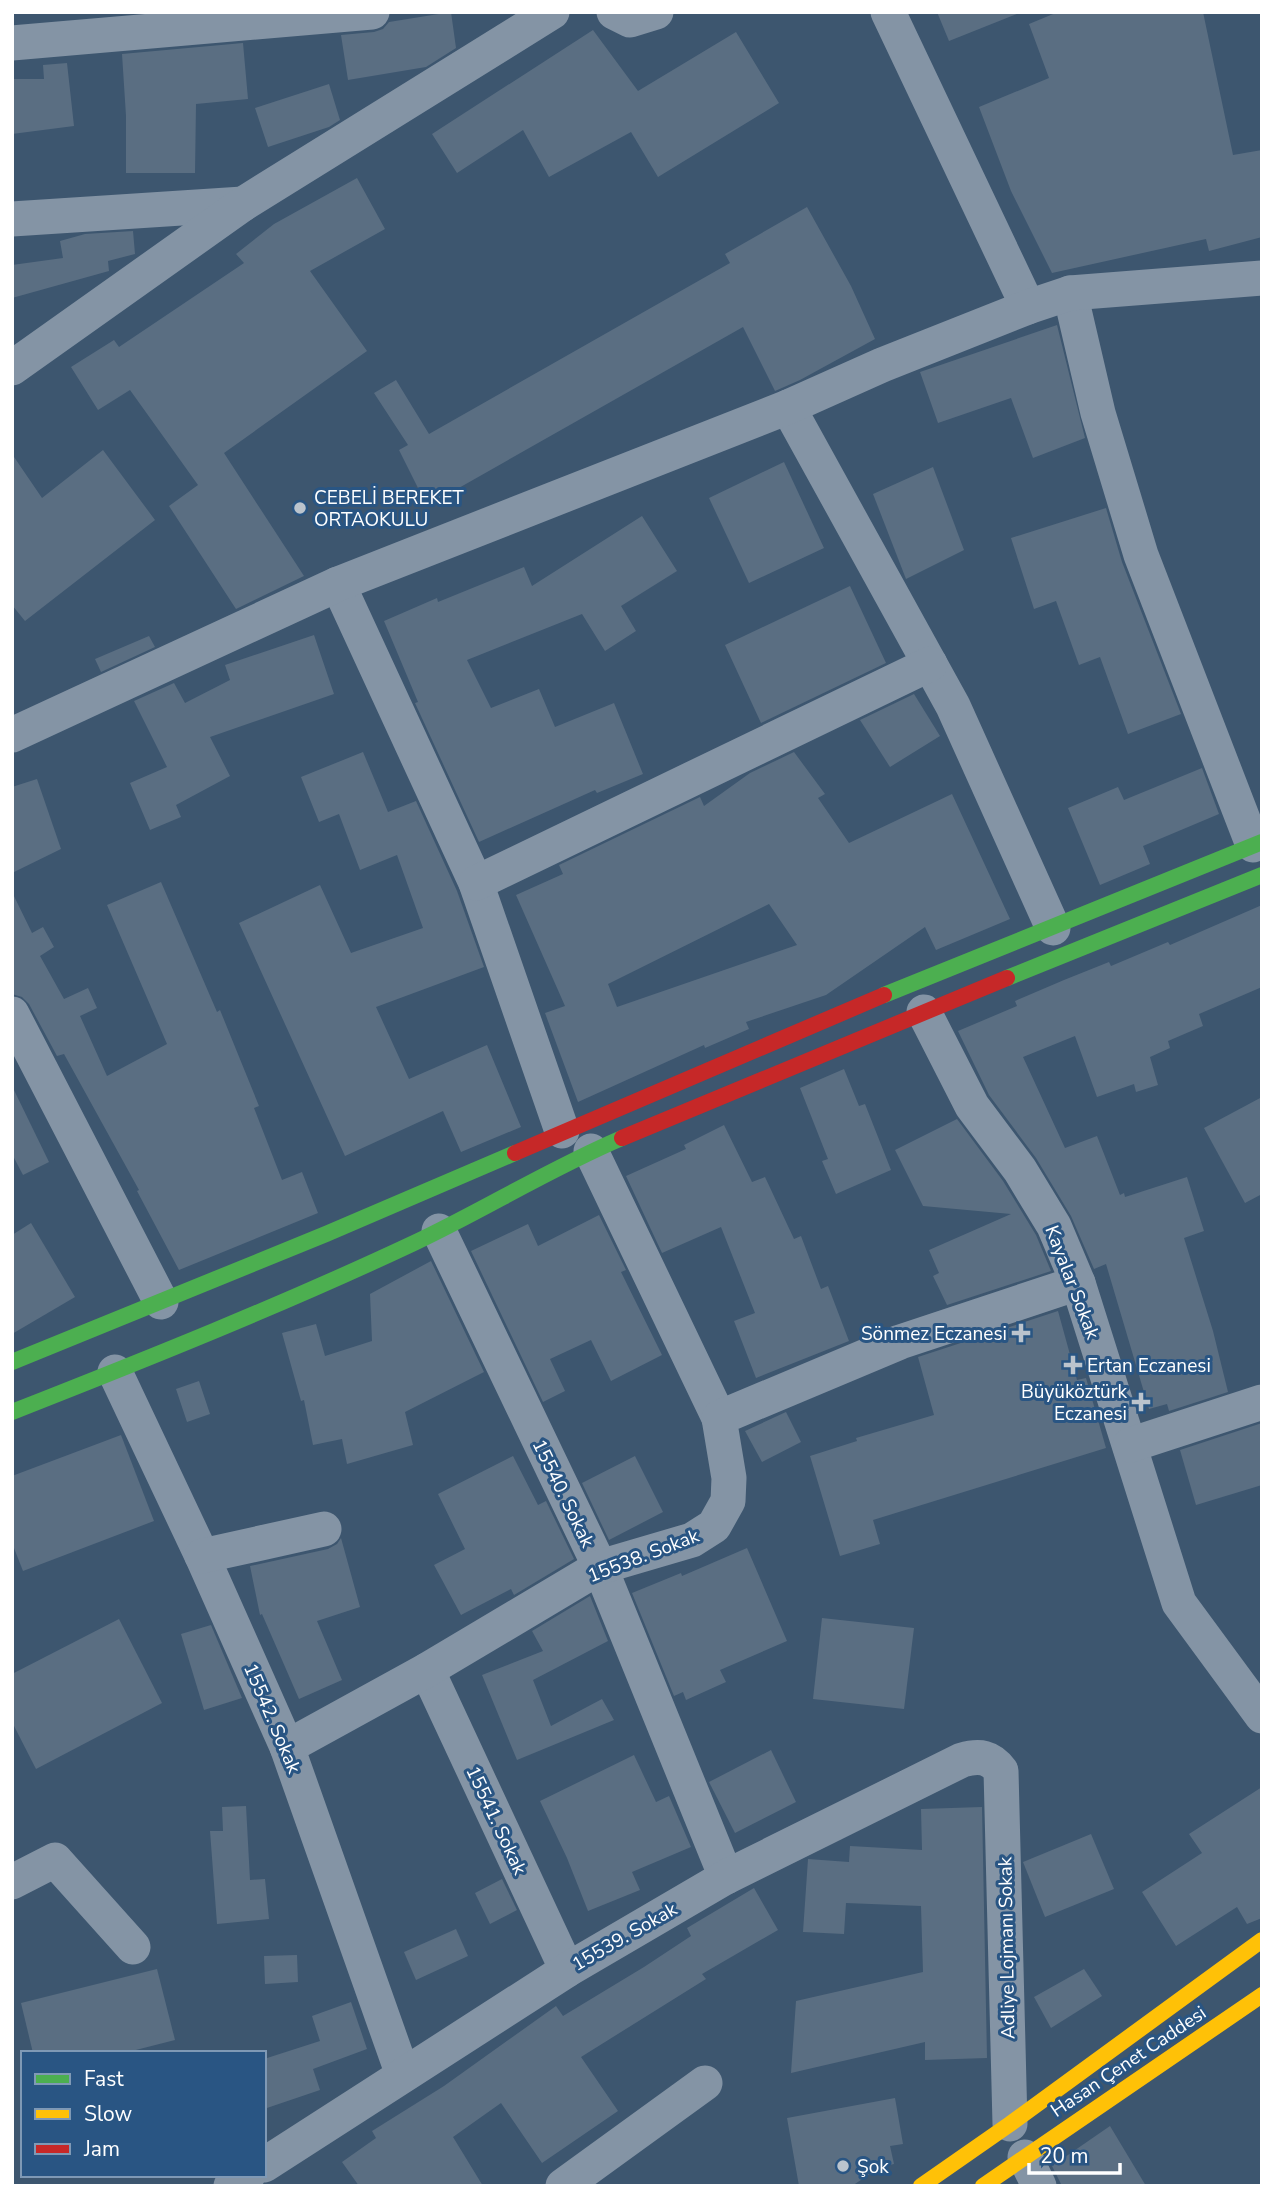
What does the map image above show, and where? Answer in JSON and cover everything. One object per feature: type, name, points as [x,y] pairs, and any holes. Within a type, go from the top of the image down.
[{"type":"main road","points":[[12,1362],[329,1239],[562,1131],[898,988],[1053,928],[1259,854]]},
{"type":"main road","points":[[12,1412],[115,1372],[348,1267],[439,1231],[591,1151],[924,1012],[1259,854]]},
{"type":"main road","points":[[898,988],[924,1012]]},
{"type":"main road","points":[[562,1131],[591,1151]]},
{"type":"main road","points":[[921,2186],[1022,2150],[1262,1940]]},
{"type":"main road","name":"Hasan Çenet Caddesi","points":[[983,2186],[1022,2150],[1262,1995]]},
{"type":"street","points":[[12,43],[372,12]]},
{"type":"street","points":[[12,368],[243,204],[552,12]]},
{"type":"street","points":[[614,12],[630,20],[656,12]]},
{"type":"street","points":[[888,12],[1028,307]]},
{"type":"street","points":[[12,219],[243,204]]},
{"type":"street","points":[[12,735],[338,584],[788,407],[882,365],[1028,307],[1070,293],[1262,278]]},
{"type":"street","points":[[1070,293],[1098,413],[1141,555],[1259,854]]},
{"type":"street","points":[[788,407],[953,706],[1053,928]]},
{"type":"street","points":[[338,584],[476,883],[562,1131]]},
{"type":"street","points":[[476,883],[930,664]]},
{"type":"street","name":"Kayalar Sokak","points":[[924,1012],[972,1106],[1020,1170],[1054,1226],[1078,1283],[1179,1603],[1262,1716]]},
{"type":"street","points":[[12,1014],[161,1302]]},
{"type":"street","name":"15538. Sokak","points":[[287,1747],[426,1670],[600,1567],[692,1540],[714,1526],[728,1501],[729,1478],[719,1418],[591,1151]]},
{"type":"street","name":"15540. Sokak","points":[[439,1231],[600,1567],[726,1877]]},
{"type":"street","points":[[719,1418],[900,1342],[1078,1283]]},
{"type":"street","name":"15542. Sokak","points":[[115,1372],[202,1556],[287,1747],[403,2075]]},
{"type":"street","points":[[1130,1445],[1262,1402]]},
{"type":"street","points":[[202,1556],[324,1529]]},
{"type":"street","name":"15541. Sokak","points":[[426,1670],[567,1970]]},
{"type":"street","name":"15539. Sokak","points":[[266,2164],[567,1970],[726,1877],[962,1760],[985,1757],[995,1762],[1002,1772]]},
{"type":"street","name":"Adliye Lojmanı Sokak","points":[[1002,1772],[1022,2150]]},
{"type":"street","points":[[12,1882],[55,1860],[133,1947]]},
{"type":"street","points":[[563,2186],[705,2083]]},
{"type":"building","points":[[451,12],[456,48],[426,67],[348,80],[341,35],[374,32],[383,29],[389,22]]},
{"type":"building","points":[[937,12],[1019,12],[1019,13],[949,41]]},
{"type":"building","points":[[1058,12],[1203,12],[1233,155],[1262,150],[1262,237],[1209,251],[1206,239],[1052,273],[1011,191],[979,107],[1049,78],[1029,24]]},
{"type":"building","points":[[593,30],[638,91],[736,32],[779,103],[658,177],[631,132],[549,177],[523,130],[457,173],[432,134]]},
{"type":"building","points":[[243,43],[248,99],[196,104],[195,173],[126,173],[122,54]]},
{"type":"building","points":[[67,63],[74,126],[12,134],[12,79],[44,79],[43,65]]},
{"type":"building","points":[[329,84],[340,120],[329,127],[268,147],[255,108]]},
{"type":"building","points":[[357,178],[385,229],[310,271],[367,351],[224,453],[304,576],[236,609],[169,506],[198,485],[130,390],[98,410],[71,367],[114,340],[119,347],[244,263],[236,254],[274,224]]},
{"type":"building","points":[[807,207],[851,286],[875,339],[775,391],[743,327],[427,506],[399,450],[408,445],[374,393],[396,380],[429,434],[730,263],[725,254]]},
{"type":"building","points":[[133,231],[135,254],[108,261],[109,271],[12,298],[12,265],[63,258],[60,241],[85,234]]},
{"type":"building","points":[[1057,325],[1085,438],[1033,458],[1011,398],[938,423],[920,372]]},
{"type":"building","points":[[103,450],[155,520],[25,621],[12,605],[12,454],[42,498]]},
{"type":"building","points":[[784,462],[824,548],[749,583],[709,498]]},
{"type":"building","points":[[933,467],[964,550],[906,579],[873,494]]},
{"type":"building","points":[[1106,508],[1122,562],[1181,714],[1128,734],[1100,657],[1079,665],[1056,601],[1034,609],[1011,538]]},
{"type":"building","points":[[642,516],[677,571],[621,606],[636,631],[605,651],[582,614],[467,660],[491,708],[539,689],[555,727],[614,703],[643,774],[597,793],[595,790],[479,842],[415,703],[418,702],[384,621],[437,598],[438,602],[524,567],[532,586]]},
{"type":"building","points":[[850,586],[886,663],[761,723],[725,645]]},
{"type":"building","points":[[314,635],[334,694],[210,737],[230,776],[176,805],[181,817],[150,830],[130,783],[167,767],[134,701],[174,683],[185,703],[230,680],[225,665]]},
{"type":"building","points":[[149,636],[155,647],[101,672],[95,659]]},
{"type":"building","points":[[914,694],[940,736],[890,767],[860,720]]},
{"type":"building","points":[[363,752],[388,812],[416,801],[457,891],[484,967],[376,1007],[409,1079],[487,1045],[521,1127],[461,1152],[443,1111],[345,1156],[239,923],[320,885],[351,953],[423,928],[397,855],[360,870],[339,814],[319,822],[301,777]]},
{"type":"building","points":[[794,752],[825,794],[818,798],[849,843],[952,794],[1010,919],[936,950],[925,927],[826,995],[746,1022],[749,1029],[705,1048],[704,1045],[578,1102],[545,1013],[565,1006],[516,895],[563,874],[559,865],[700,797],[704,806],[750,773]],"holes":[[[769,904],[797,945],[617,1007],[608,984]]]},
{"type":"building","points":[[1202,768],[1219,814],[1143,846],[1150,864],[1100,885],[1068,808],[1118,787],[1124,800]]},
{"type":"building","points":[[37,779],[61,849],[12,873],[12,787]]},
{"type":"building","points":[[161,882],[217,1012],[220,1010],[259,1106],[254,1108],[282,1180],[302,1172],[318,1213],[179,1270],[137,1191],[139,1190],[64,1054],[57,1056],[29,1004],[22,997],[12,994],[12,892],[32,933],[43,927],[54,947],[40,956],[64,999],[88,988],[97,1008],[80,1016],[107,1076],[167,1044],[107,905]]},
{"type":"building","points":[[1262,905],[1262,987],[1199,1014],[1203,1026],[1168,1041],[1170,1048],[1150,1057],[1158,1085],[1136,1092],[1134,1084],[1097,1097],[1075,1036],[1023,1057],[1065,1148],[1097,1136],[1120,1195],[1124,1193],[1125,1197],[1187,1177],[1204,1231],[1184,1238],[1213,1331],[1228,1392],[1169,1411],[1167,1404],[1149,1409],[1106,1264],[1094,1269],[1071,1216],[1036,1158],[989,1095],[958,1031],[1017,1006],[1015,1001],[1064,980],[1109,962],[1111,966],[1168,942],[1170,945]]},
{"type":"building","points":[[844,1069],[859,1106],[865,1104],[891,1170],[836,1194],[822,1161],[828,1159],[800,1088]]},
{"type":"building","points":[[12,1086],[49,1162],[23,1175],[12,1154]]},
{"type":"building","points":[[1262,1097],[1262,1194],[1245,1203],[1204,1128]]},
{"type":"building","points":[[957,1119],[1003,1181],[1036,1235],[1051,1271],[947,1305],[933,1276],[939,1273],[929,1250],[1011,1214],[923,1206],[895,1150]]},
{"type":"building","points":[[724,1125],[752,1182],[765,1177],[794,1239],[801,1236],[821,1289],[828,1286],[849,1341],[756,1378],[734,1321],[755,1313],[721,1227],[662,1253],[626,1176],[686,1149],[684,1145]]},
{"type":"building","points":[[599,1215],[626,1270],[621,1272],[662,1355],[611,1381],[591,1340],[550,1359],[565,1391],[543,1402],[471,1251],[528,1224],[538,1246]]},
{"type":"building","points":[[31,1223],[75,1297],[12,1334],[12,1235]]},
{"type":"building","points":[[431,1261],[484,1372],[405,1412],[413,1445],[347,1464],[342,1439],[313,1445],[304,1400],[301,1401],[282,1333],[316,1324],[325,1356],[372,1341],[370,1294]]},
{"type":"building","points":[[1058,1311],[1077,1380],[1086,1378],[1106,1448],[873,1520],[880,1544],[840,1556],[810,1456],[857,1441],[856,1438],[934,1415],[918,1357]]},
{"type":"building","points":[[199,1381],[210,1414],[187,1422],[176,1389]]},
{"type":"building","points":[[786,1412],[801,1442],[762,1462],[745,1431]]},
{"type":"building","points":[[1262,1423],[1262,1485],[1196,1505],[1180,1450]]},
{"type":"building","points":[[121,1435],[154,1521],[23,1571],[12,1543],[12,1476]]},
{"type":"building","points":[[513,1456],[538,1505],[546,1501],[574,1559],[514,1595],[511,1589],[461,1615],[434,1565],[465,1549],[438,1494]]},
{"type":"building","points":[[635,1456],[663,1512],[609,1540],[582,1483]]},
{"type":"building","points":[[341,1538],[360,1607],[317,1621],[342,1680],[299,1699],[262,1614],[260,1615],[250,1566],[328,1549]]},
{"type":"building","points":[[747,1548],[787,1641],[720,1670],[726,1682],[686,1700],[683,1692],[674,1696],[632,1593],[681,1573],[682,1576]]},
{"type":"building","points":[[590,1596],[608,1641],[533,1680],[551,1726],[602,1699],[614,1720],[517,1760],[482,1675],[543,1651],[532,1631]]},
{"type":"building","points":[[822,1618],[914,1628],[904,1709],[813,1699]]},
{"type":"building","points":[[119,1619],[162,1703],[36,1769],[12,1722],[12,1674]]},
{"type":"building","points":[[211,1625],[242,1698],[204,1710],[181,1634]]},
{"type":"building","points":[[771,1750],[796,1802],[735,1833],[709,1782]]},
{"type":"building","points":[[634,1755],[656,1802],[669,1796],[691,1847],[632,1872],[640,1890],[588,1911],[540,1801]]},
{"type":"building","points":[[1262,1787],[1262,1918],[1247,1924],[1237,1907],[1176,1946],[1142,1892],[1202,1853],[1189,1834]]},
{"type":"building","points":[[246,1806],[250,1880],[265,1879],[269,1919],[217,1924],[210,1831],[223,1831],[222,1807]]},
{"type":"building","points":[[982,1807],[987,2058],[925,2060],[925,2042],[791,2073],[796,2001],[923,1972],[921,1906],[846,1903],[844,1934],[803,1932],[808,1859],[849,1862],[850,1846],[922,1850],[921,1809]]},
{"type":"building","points":[[1091,1834],[1114,1889],[1045,1917],[1023,1862]]},
{"type":"building","points":[[502,1879],[517,1910],[490,1924],[475,1893]]},
{"type":"building","points":[[754,1888],[778,1930],[702,1974],[706,1979],[581,2057],[618,2111],[542,2163],[501,2103],[453,2137],[483,2186],[359,2186],[342,2162],[376,2138],[372,2131],[444,2086],[556,2006],[563,2016],[644,1967],[691,1936],[687,1928]]},
{"type":"building","points":[[456,1929],[468,1956],[416,1980],[404,1952]]},
{"type":"building","points":[[297,1955],[298,1982],[265,1984],[264,1956]]},
{"type":"building","points":[[157,1969],[175,2040],[132,2051],[33,2051],[21,2003]]},
{"type":"building","points":[[1084,1969],[1102,1996],[1051,2028],[1034,1997]]},
{"type":"building","points":[[351,2002],[367,2049],[313,2069],[320,2090],[266,2108],[266,2058],[320,2041],[312,2016]]},
{"type":"building","points":[[895,2098],[903,2144],[890,2146],[894,2164],[880,2167],[852,2186],[799,2186],[787,2118]]},
{"type":"building","points":[[1110,2126],[1146,2186],[1062,2186],[1052,2166]]},
{"type":"traffic: fast","points":[[884,995],[1262,842]]},
{"type":"traffic: fast","points":[[1007,978],[1262,875]]},
{"type":"traffic: fast","points":[[12,1412],[214,1331],[364,1266],[622,1138]]},
{"type":"traffic: fast","points":[[12,1362],[326,1234],[515,1153]]},
{"type":"traffic: slow","points":[[921,2186],[1262,1940]]},
{"type":"traffic: slow","points":[[983,2186],[1262,1995]]},
{"type":"traffic: jam","points":[[622,1138],[1007,978]]},
{"type":"traffic: jam","points":[[515,1153],[884,995]]},
{"type":"place","name":"CEBELİ BEREKET ORTAOKULU","points":[[300,508]]},
{"type":"place","name":"Sönmez Eczanesi","points":[[1021,1333]]},
{"type":"place","name":"Ertan Eczanesi","points":[[1073,1365]]},
{"type":"place","name":"Büyüköztürk Eczanesi","points":[[1141,1402]]},
{"type":"place","name":"Şok","points":[[843,2166]]}]
